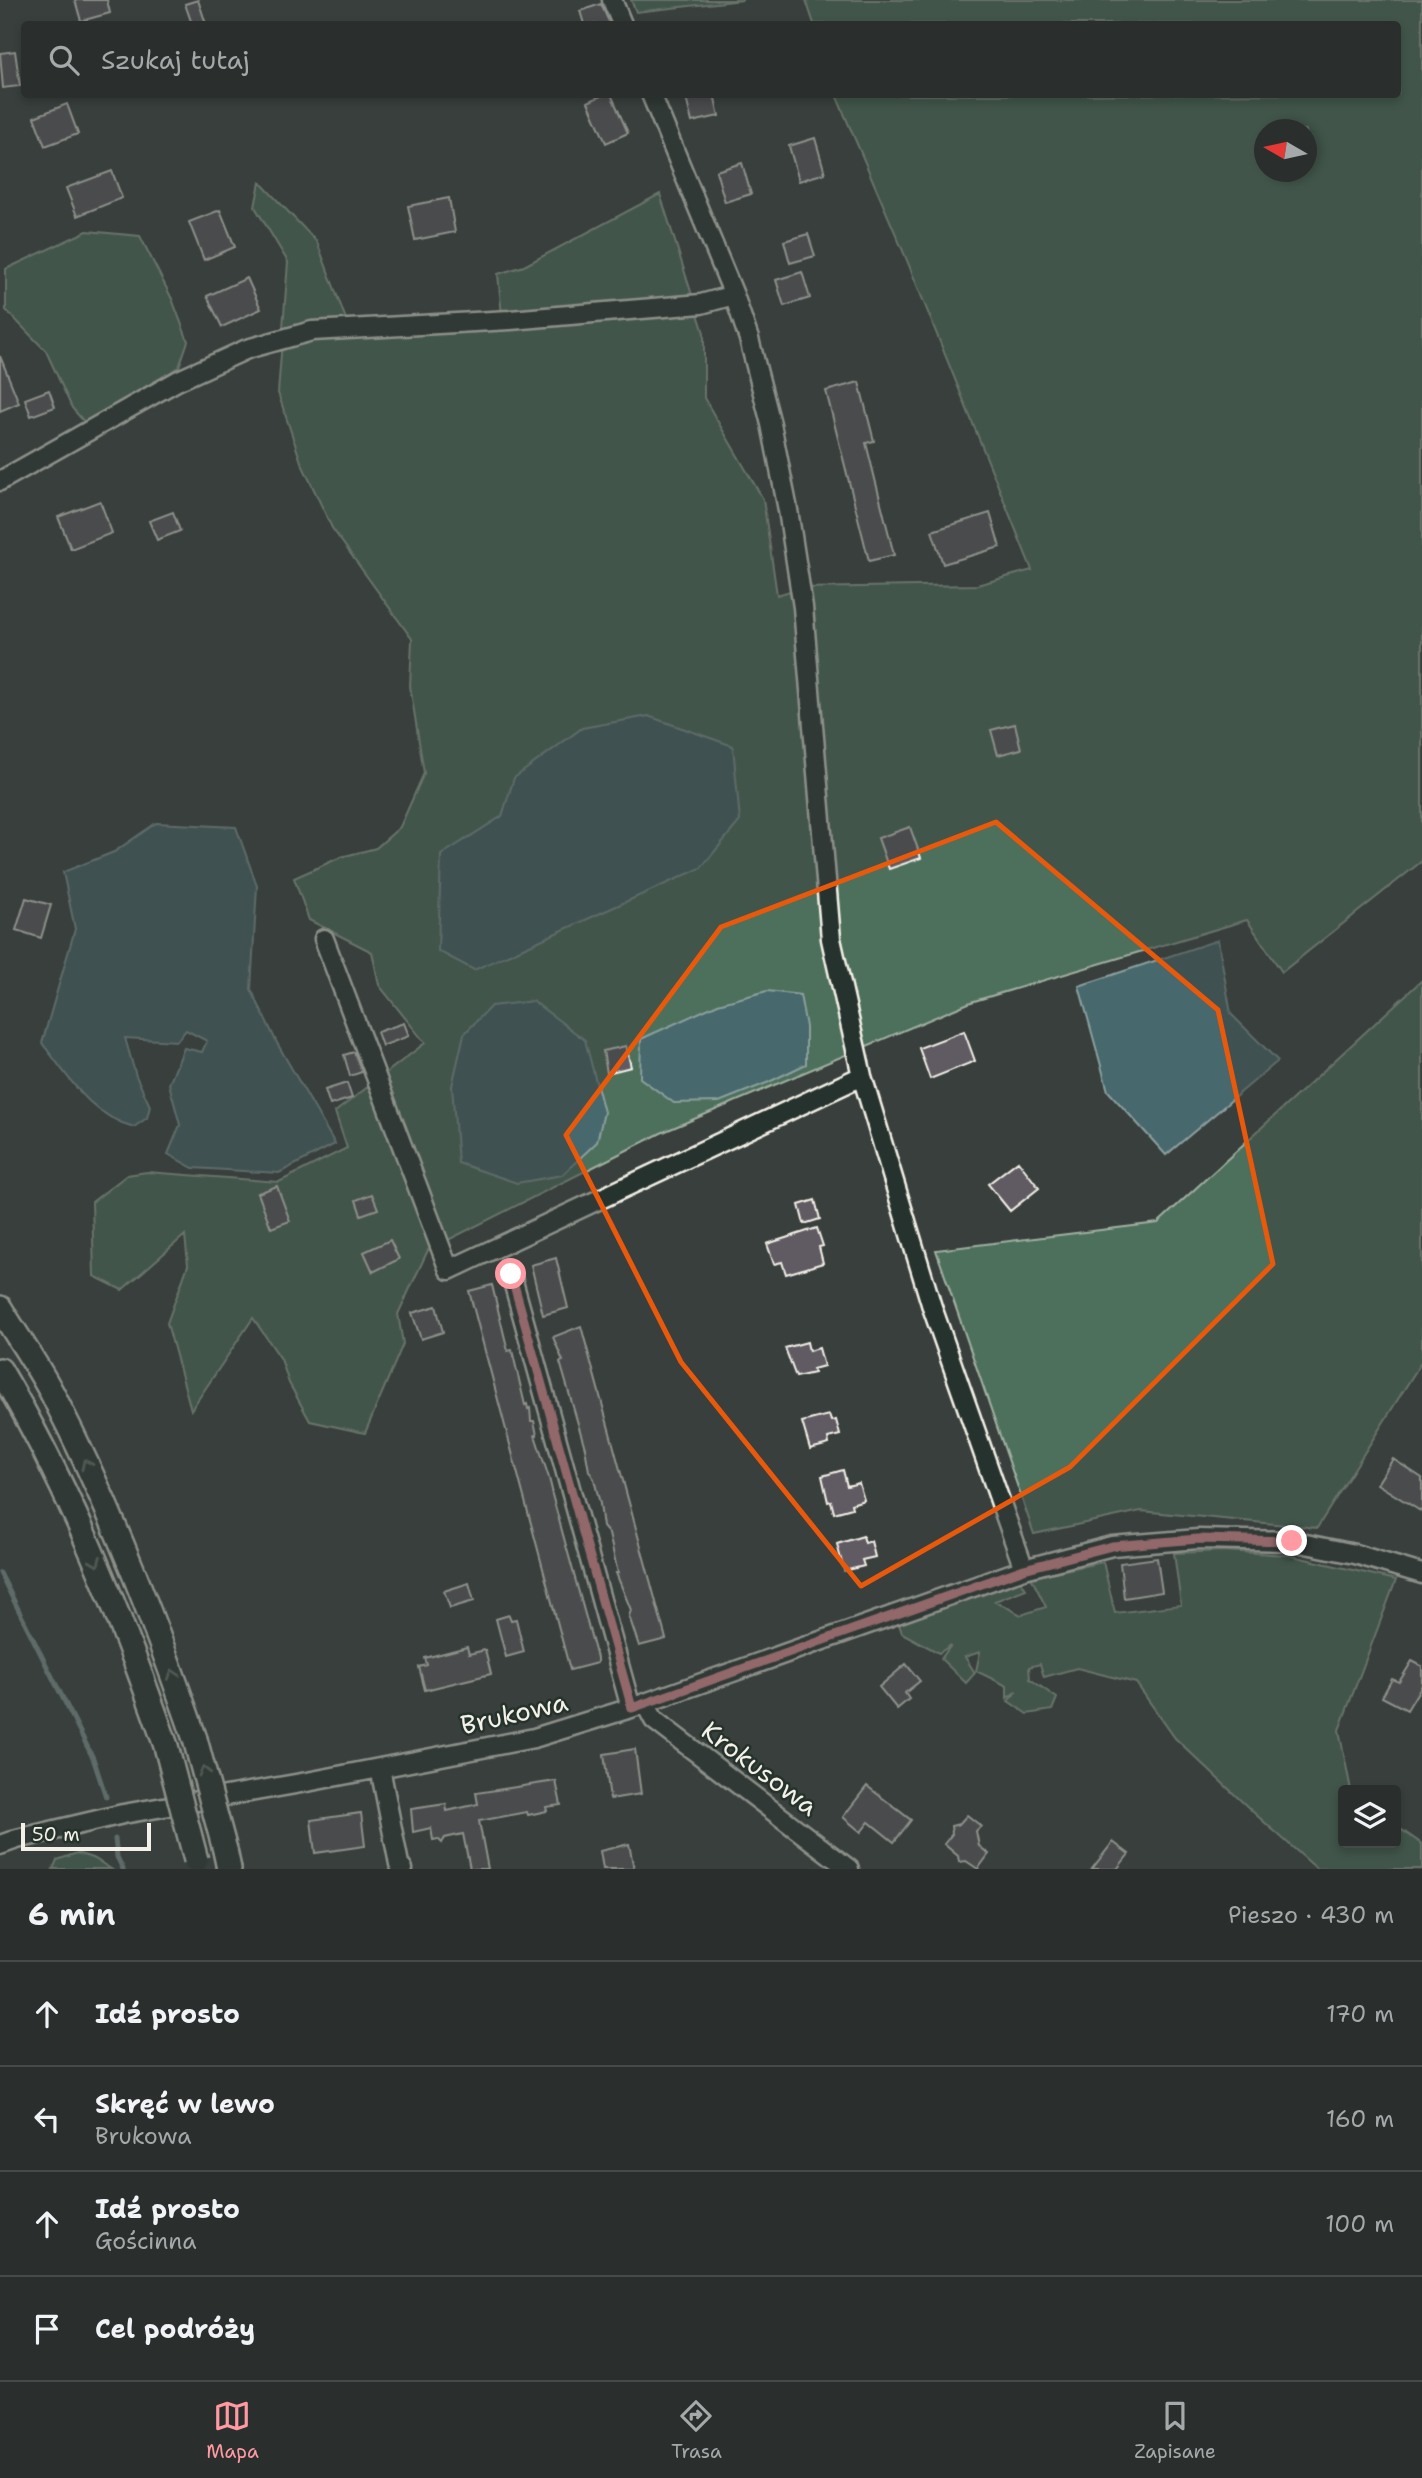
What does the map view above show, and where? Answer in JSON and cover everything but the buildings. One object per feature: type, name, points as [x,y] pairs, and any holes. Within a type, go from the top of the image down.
[{"type":"main road","points":[[0,1307],[54,1397],[109,1512],[164,1648],[195,1739],[227,1859]]},
{"type":"main road","points":[[0,1370],[25,1411],[85,1535],[137,1663],[166,1746],[197,1864]]},
{"type":"street","points":[[612,0],[621,21]]},
{"type":"street","points":[[653,98],[734,295],[749,339],[771,424],[803,607],[831,939],[862,1076],[932,1307],[1024,1569]]},
{"type":"street","points":[[0,481],[177,381],[247,349],[312,331],[510,320],[687,305],[734,295]]},
{"type":"street","points":[[324,939],[449,1270],[862,1076]]},
{"type":"street","points":[[511,1274],[638,1706]]},
{"type":"street","name":"Brukowa","points":[[0,1845],[123,1814],[534,1738],[638,1706],[1024,1569],[1112,1546],[1211,1539],[1292,1541],[1355,1554],[1422,1574]]},
{"type":"street","name":"Krokusowa","points":[[638,1706],[839,1866]]},
{"type":"street","points":[[380,1768],[398,1864],[403,1869]]},
{"type":"highlighted area","points":[[996,822],[1218,1010],[1273,1264],[1070,1467],[861,1586],[681,1362],[566,1135],[721,927]]},
{"type":"green space","points":[[631,0],[743,0],[636,12]]},
{"type":"green space","points":[[806,0],[1422,0],[1422,861],[1282,972],[1247,920],[971,1002],[661,1133],[428,1250],[398,1314],[403,1344],[365,1433],[310,1421],[289,1383],[281,1359],[253,1318],[191,1410],[167,1323],[188,1265],[185,1235],[122,1290],[94,1276],[92,1202],[127,1175],[147,1172],[279,1182],[347,1148],[335,1112],[425,1043],[379,985],[372,952],[309,920],[294,878],[341,857],[376,848],[400,827],[424,773],[410,686],[412,639],[332,528],[301,462],[278,393],[288,262],[255,207],[260,182],[317,242],[353,338],[503,327],[498,274],[524,266],[660,194],[704,333],[704,398],[763,499],[777,595],[800,588],[977,585],[1032,570],[906,258],[837,98],[1401,98],[1401,21],[813,21]]},
{"type":"green space","points":[[87,231],[140,236],[172,299],[188,341],[179,367],[86,424],[72,408],[46,351],[6,310],[6,269]]},
{"type":"green space","points":[[1422,980],[1422,1361],[1317,1528],[1141,1511],[1034,1534],[936,1250],[1158,1223]]},
{"type":"green space","points":[[1223,1551],[1288,1555],[1396,1580],[1339,1730],[1350,1785],[1338,1785],[1338,1848],[1401,1848],[1401,1829],[1422,1844],[1422,1869],[1317,1869],[1175,1738],[1136,1683],[1077,1668],[1044,1677],[1040,1664],[1029,1667],[1030,1679],[1057,1698],[1052,1710],[1027,1714],[1008,1701],[1017,1691],[1007,1698],[1007,1686],[976,1671],[980,1652],[965,1657],[975,1673],[966,1683],[941,1659],[951,1645],[939,1653],[902,1633],[899,1624],[1020,1580],[1026,1589],[995,1601],[1021,1615],[1046,1607],[1031,1577],[1103,1562],[1115,1613],[1181,1605],[1174,1553]]},
{"type":"green space","points":[[77,1853],[95,1859],[111,1869],[53,1869],[57,1860]]},
{"type":"water","points":[[648,716],[733,746],[740,821],[701,868],[474,970],[438,951],[441,855],[502,816],[514,778],[582,728]]},
{"type":"water","points":[[156,823],[236,827],[257,886],[251,989],[277,1043],[335,1144],[279,1173],[193,1168],[168,1154],[180,1125],[169,1084],[184,1048],[202,1052],[207,1041],[186,1030],[177,1041],[125,1038],[136,1076],[150,1106],[147,1118],[134,1127],[118,1122],[92,1104],[42,1043],[75,929],[63,872],[114,852]]},
{"type":"water","points":[[1218,940],[1231,1014],[1278,1061],[1166,1155],[1108,1091],[1079,986]]},
{"type":"water","points":[[767,991],[800,995],[806,1027],[806,1064],[719,1102],[674,1103],[640,1078],[641,1039],[718,1004]]},
{"type":"water","points":[[533,1001],[585,1040],[604,1112],[597,1142],[562,1175],[517,1183],[458,1163],[452,1086],[464,1034],[491,1006]]},
{"type":"waterway","points":[[0,1573],[93,1758],[106,1797]]},
{"type":"waterway","points":[[115,1839],[117,1857],[123,1869]]},
{"type":"route","points":[[511,1274],[632,1708],[1024,1569],[1112,1546],[1198,1539],[1292,1541]]}]
